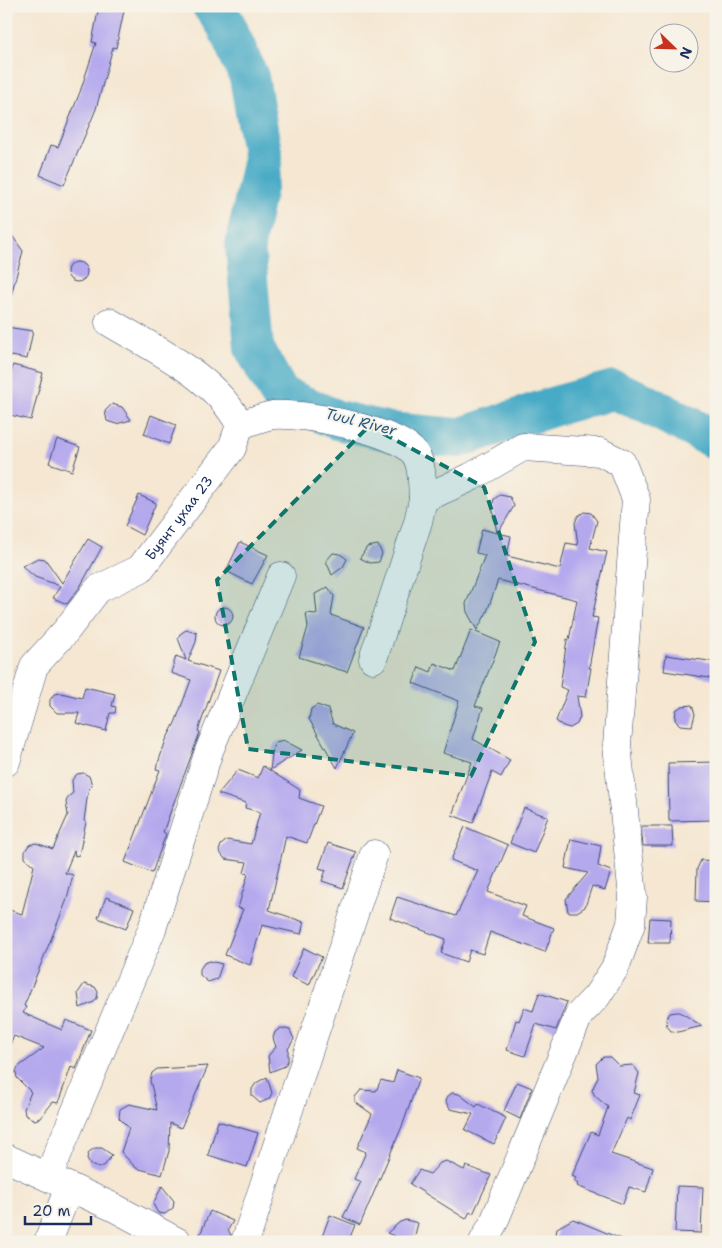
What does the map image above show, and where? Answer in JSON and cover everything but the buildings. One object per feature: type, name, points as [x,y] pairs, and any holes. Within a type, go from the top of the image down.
[{"type":"street","points":[[109,322],[191,372],[231,408],[240,425],[273,415],[308,417],[356,427],[397,441],[415,454],[421,475],[423,499],[418,522],[373,659]]},
{"type":"street","name":"Буянт ухаа 23","points":[[6,762],[34,666],[65,632],[98,589],[140,569],[232,448],[240,425]]},
{"type":"street","points":[[423,499],[471,477],[523,447],[600,452],[622,463],[636,499],[617,745],[633,897],[631,924],[615,968],[597,996],[578,1015],[494,1222],[483,1242]]},
{"type":"street","points":[[48,1242],[58,1182],[152,929],[209,750],[281,576]]},
{"type":"street","points":[[245,1242],[374,854]]},
{"type":"street","points":[[6,1158],[178,1242]]},
{"type":"highlighted area","points":[[369,426],[484,487],[535,642],[471,776],[248,749],[217,580]]},
{"type":"waterway","name":"Tuul River","points":[[212,6],[225,23],[249,77],[263,158],[245,245],[254,348],[280,395],[337,420],[390,432],[458,438],[555,406],[614,390],[643,402],[716,440]]}]
